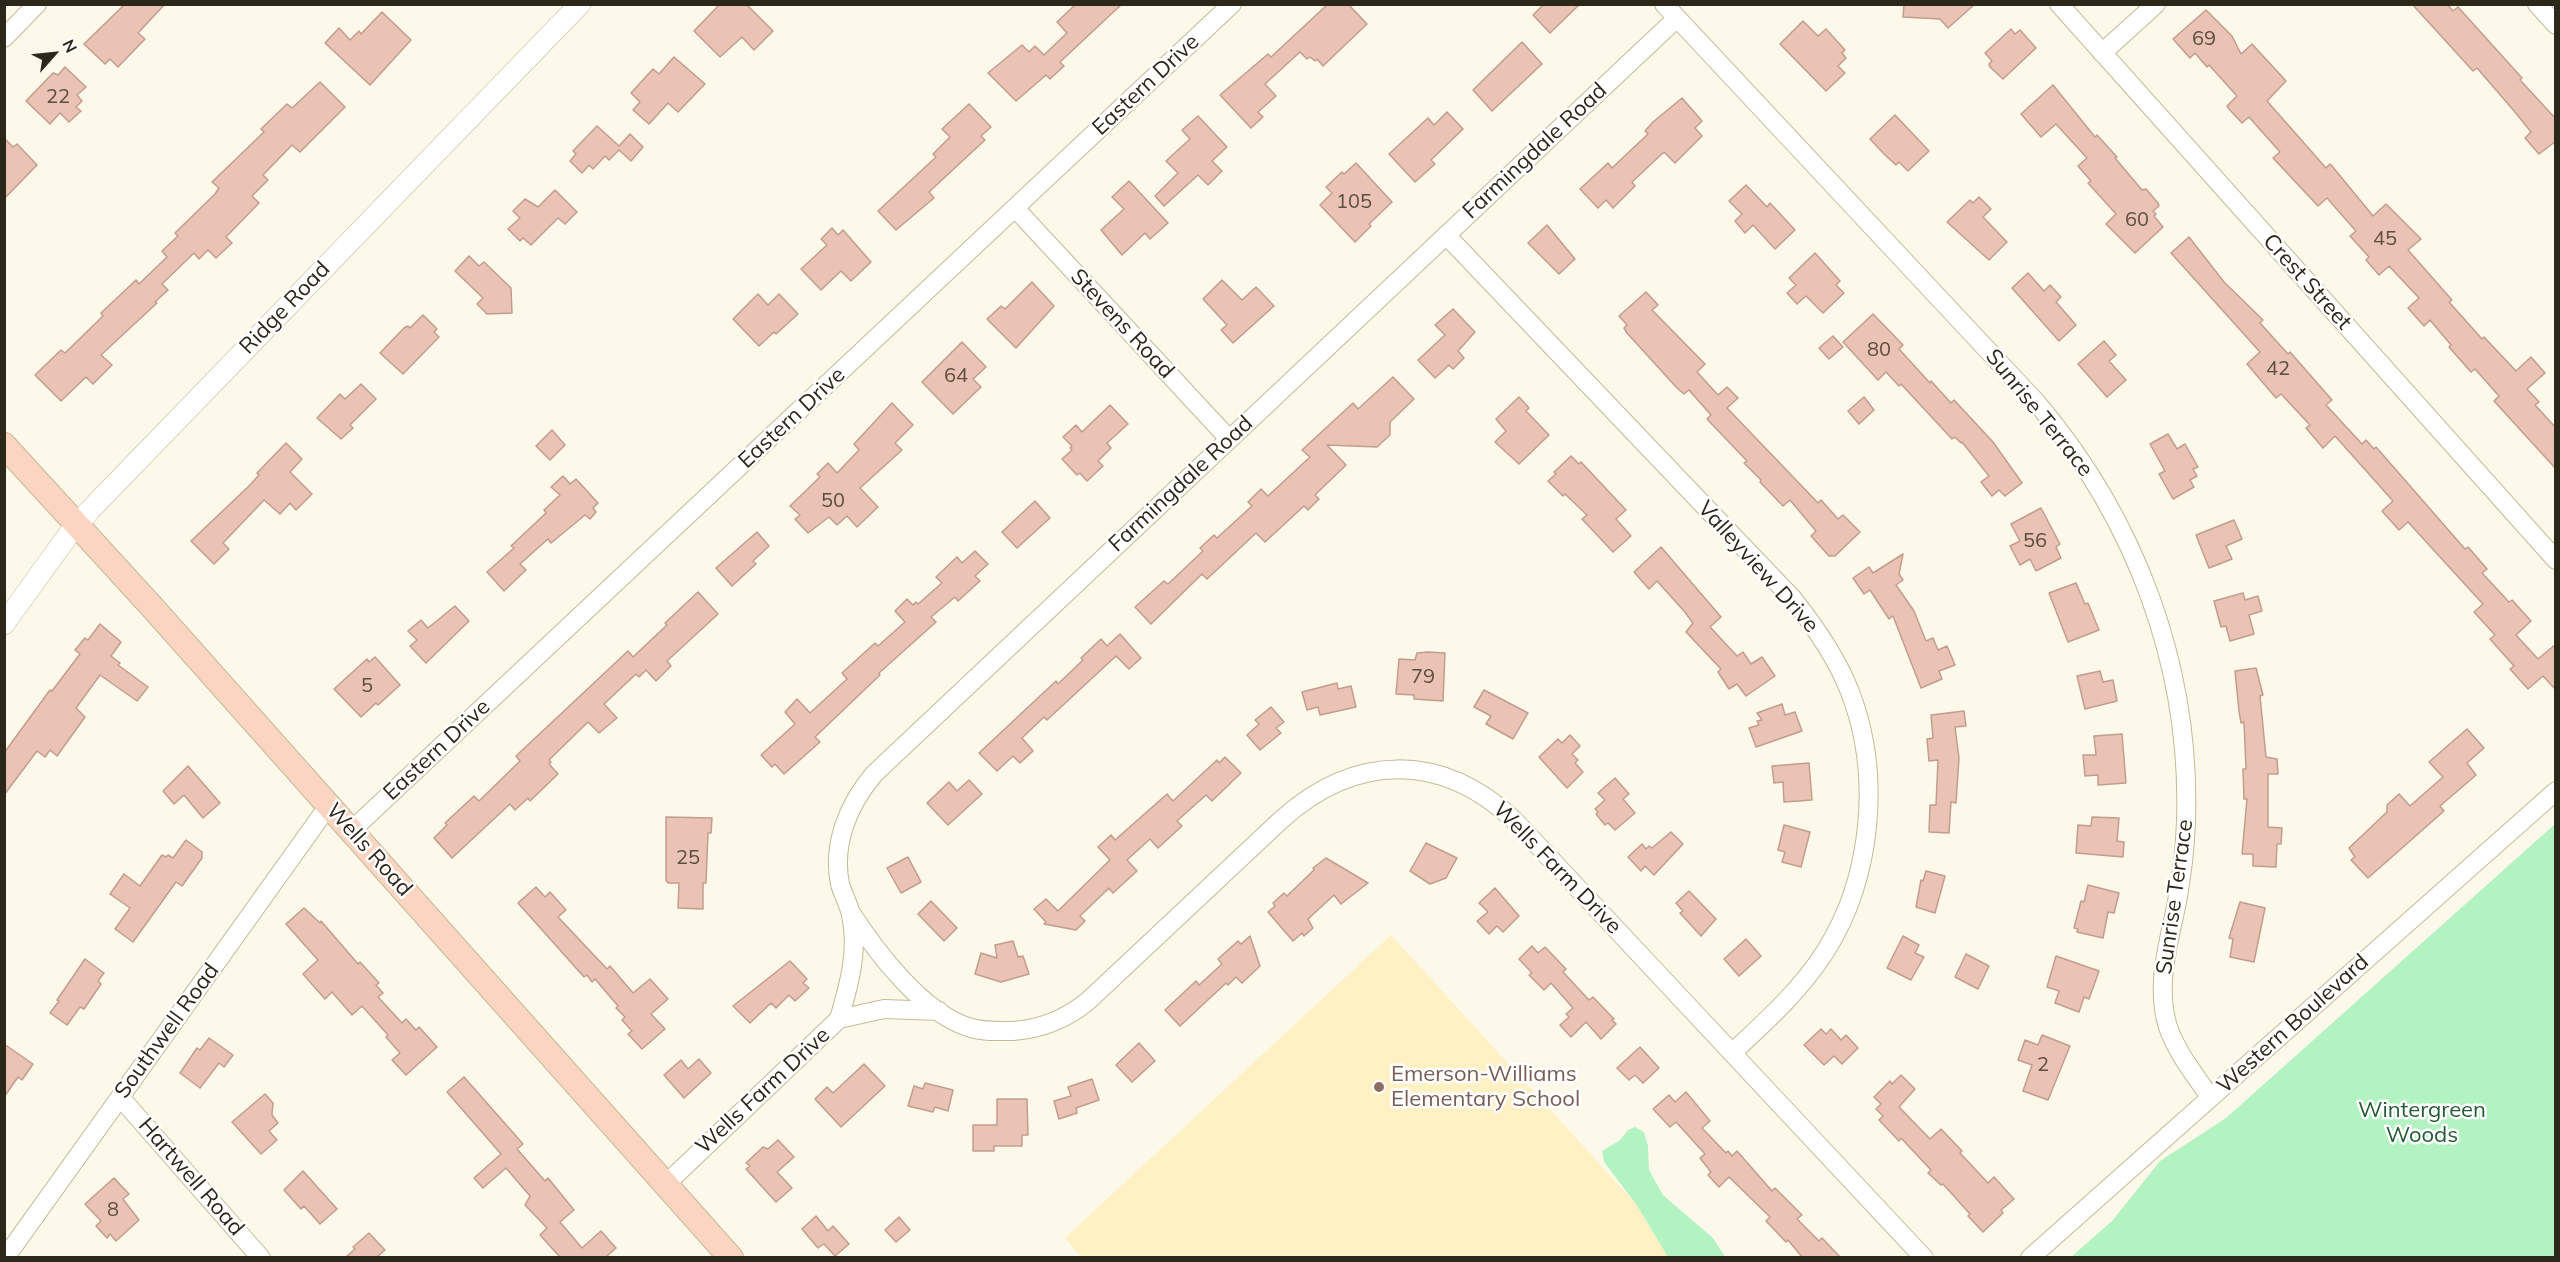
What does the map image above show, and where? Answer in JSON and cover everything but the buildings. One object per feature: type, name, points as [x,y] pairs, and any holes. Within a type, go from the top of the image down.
[{"type":"main road","name":"Wells Road","points":[[4,445],[329,805],[666,1184],[720,1254]]},
{"type":"street","points":[[4,38],[38,4]]},
{"type":"street","name":"Ridge Road","points":[[4,624],[77,525],[580,4]]},
{"type":"street","name":"Eastern Drive","points":[[351,831],[1232,4]]},
{"type":"street","name":"Sunrise Terrace","points":[[1664,4],[2037,403],[2084,463],[2121,528],[2150,595],[2165,642],[2176,693],[2185,765],[2186,838],[2180,887],[2164,968],[2165,1014],[2171,1034],[2181,1053],[2210,1097]]},
{"type":"street","name":"Crest Street","points":[[2059,4],[2556,560]]},
{"type":"street","points":[[2102,53],[2156,4]]},
{"type":"street","points":[[2537,4],[2556,25]]},
{"type":"street","name":"Farmingdale Road","points":[[839,1019],[852,970],[851,914],[839,877],[839,846],[847,815],[868,780],[1677,18]]},
{"type":"street","name":"Stevens Road","points":[[1015,208],[1229,439]]},
{"type":"street","name":"Valleyview Drive","points":[[1446,235],[1792,600],[1825,642],[1851,695],[1865,750],[1868,799],[1863,856],[1852,895],[1837,931],[1814,968],[1788,1000],[1732,1053]]},
{"type":"street","name":"Wells Farm Drive","points":[[851,914],[894,969],[939,1011],[966,1027],[993,1031],[1030,1029],[1060,1020],[1094,996],[1304,801],[1326,787],[1349,778],[1385,769],[1430,772],[1479,792],[1505,812],[1924,1257]]},
{"type":"street","name":"Western Boulevard","points":[[2030,1257],[2556,791]]},
{"type":"street","name":"Southwell Road","points":[[5,1257],[329,805]]},
{"type":"street","name":"Wells Farm Drive","points":[[666,1184],[839,1019],[884,1009],[939,1011]]},
{"type":"street","name":"Hartwell Road","points":[[120,1097],[261,1257]]},
{"type":"shaded area","name":"Emerson-Williams Elementary School","points":[[1391,935],[1636,1204],[1668,1257],[1082,1258],[1065,1238]]},
{"type":"green space","name":"Wintergreen Woods","points":[[2555,824],[2555,1257],[2071,1257],[2112,1221],[2160,1161],[2226,1118]]},
{"type":"green space","points":[[1635,1127],[1644,1132],[1648,1146],[1649,1170],[1663,1195],[1713,1238],[1725,1257],[1668,1257],[1636,1204],[1604,1162],[1602,1151]]},
{"type":"place","name":"Emerson-Williams Elementary School","points":[[1379,1087]]}]
